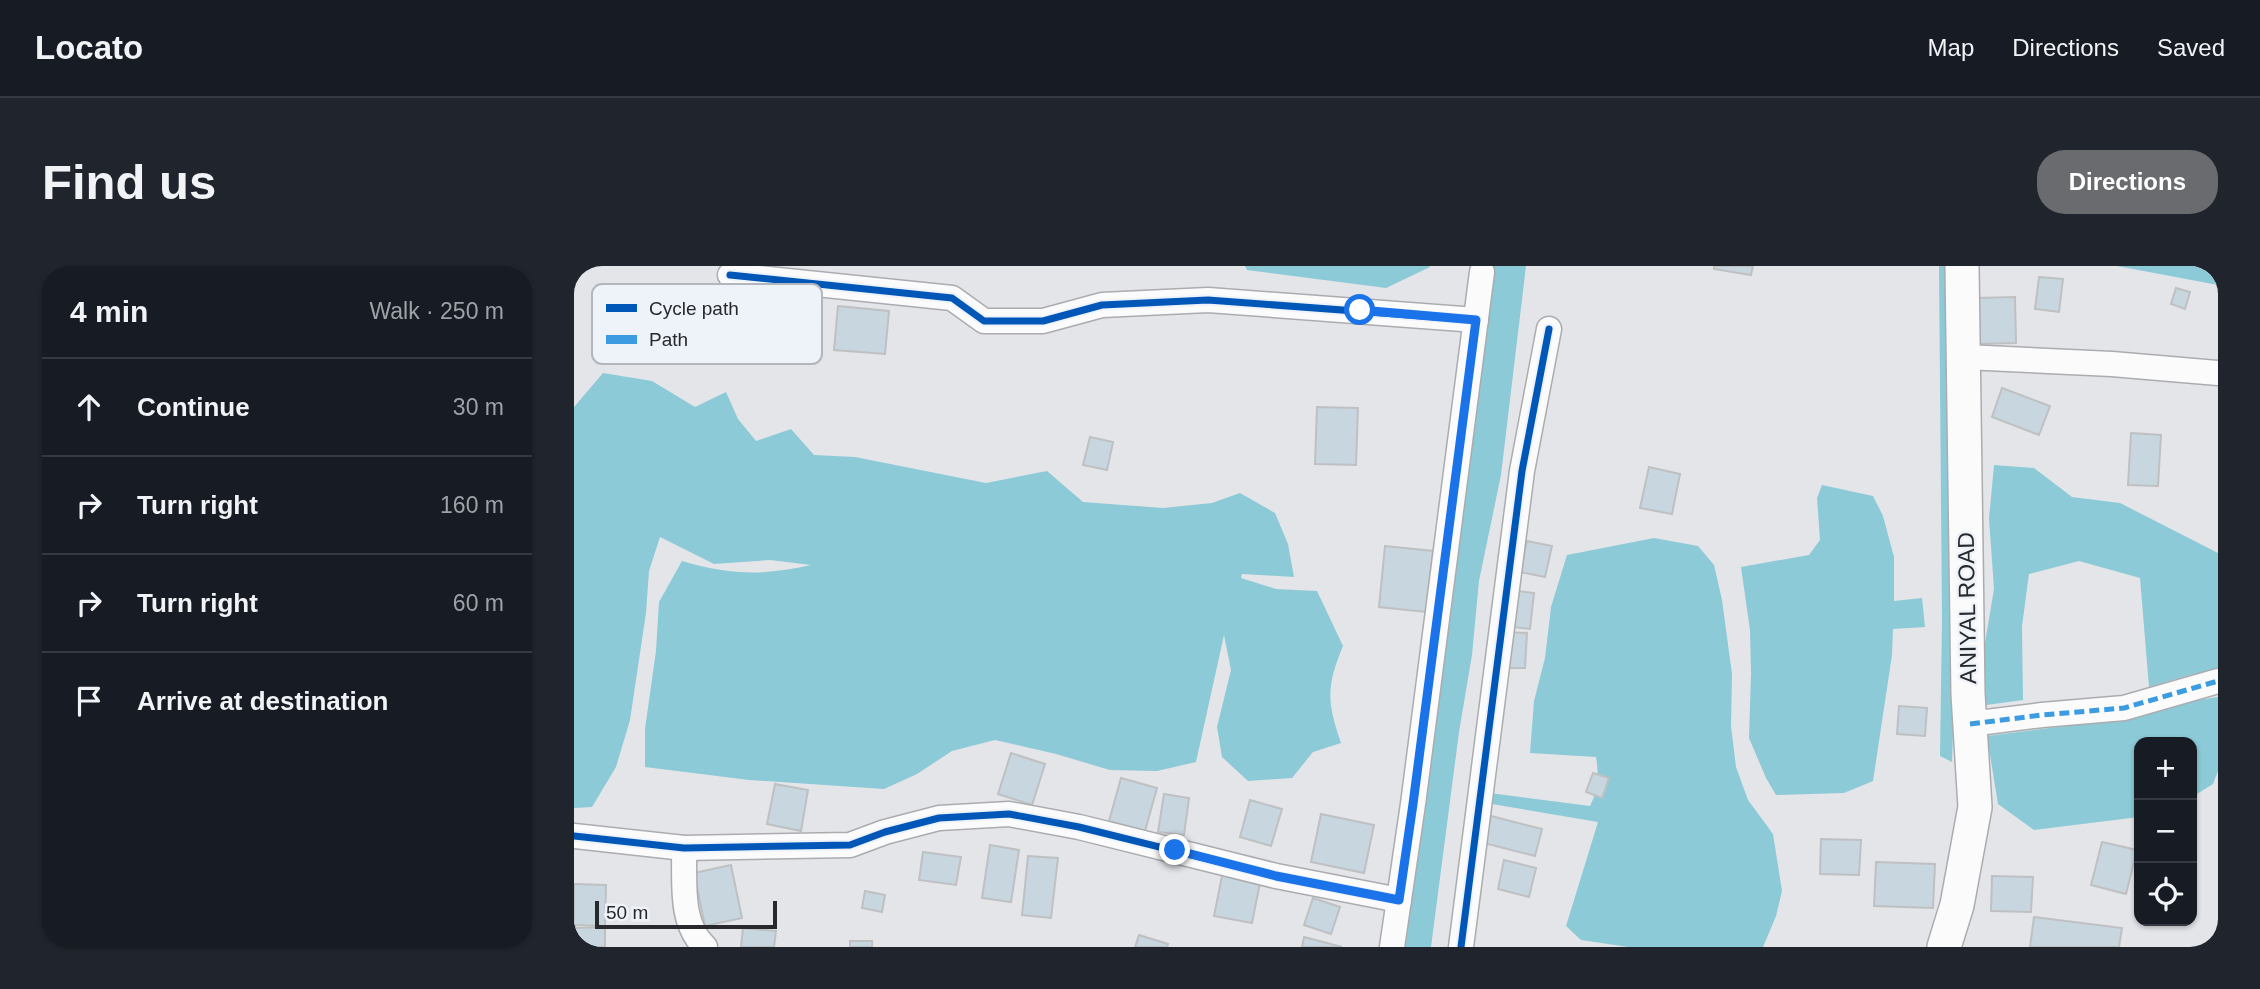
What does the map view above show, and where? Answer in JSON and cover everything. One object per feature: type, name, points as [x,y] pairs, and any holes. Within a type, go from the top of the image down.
[{"type":"main road","name":"ANIYAL ROAD","points":[[1944,947],[1957,905],[1975,807],[1970,724],[1962,266]]},
{"type":"street","points":[[1392,947],[1482,272]]},
{"type":"street","points":[[730,275],[817,284]]},
{"type":"street","points":[[822,285],[952,298],[984,321],[1043,321],[1102,305],[1208,300],[1476,320]]},
{"type":"street","points":[[1461,947],[1522,471],[1549,330]]},
{"type":"street","points":[[1965,357],[2112,364],[2218,373]]},
{"type":"street","points":[[1970,724],[2124,708],[2218,681]]},
{"type":"street","points":[[574,836],[684,848],[850,845],[885,832],[939,818],[1010,814],[1103,833],[1276,876],[1399,900]]},
{"type":"street","points":[[684,848],[686,915],[695,938],[705,947]]},
{"type":"water","points":[[1245,266],[1430,267],[1386,288],[1247,270]]},
{"type":"water","points":[[1489,266],[1526,266],[1501,475],[1479,581],[1472,655],[1459,732],[1431,947],[1383,947]]},
{"type":"water","points":[[1939,266],[1950,266],[1956,642],[1952,762],[1940,756],[1942,619]]},
{"type":"water","points":[[2117,266],[2218,266],[2218,285]]},
{"type":"water","points":[[603,373],[652,381],[695,407],[726,392],[738,419],[756,441],[791,429],[814,455],[855,457],[986,483],[1047,471],[1083,502],[1163,508],[1212,503],[1240,493],[1275,513],[1288,544],[1294,577],[1242,574],[1241,578],[1276,589],[1317,591],[1343,646],[1330,694],[1341,743],[1313,752],[1292,778],[1248,781],[1222,757],[1217,727],[1231,670],[1224,635],[1196,762],[1157,771],[1110,770],[995,740],[952,751],[917,774],[884,789],[749,780],[645,767],[645,729],[656,651],[659,602],[682,561],[715,569],[746,572],[777,571],[811,565],[770,560],[714,564],[660,537],[649,571],[646,613],[630,720],[616,767],[592,807],[574,808],[574,407]]},
{"type":"water","points":[[1994,465],[2034,468],[2072,497],[2120,503],[2218,553],[2218,671],[2190,675],[2149,687],[2140,578],[2079,561],[2029,574],[2022,626],[2023,700],[1979,706],[1984,649],[1994,589],[1989,519]]},
{"type":"water","points":[[1822,485],[1873,496],[1883,516],[1894,557],[1894,601],[1922,598],[1925,627],[1893,629],[1892,655],[1873,781],[1844,793],[1776,795],[1749,738],[1750,630],[1741,567],[1809,555],[1820,540],[1817,498]]},
{"type":"water","points":[[1654,538],[1698,546],[1714,565],[1722,600],[1732,674],[1731,726],[1736,767],[1748,800],[1773,834],[1782,891],[1776,916],[1763,947],[1628,947],[1581,940],[1566,926],[1598,822],[1480,802],[1482,792],[1590,806],[1597,782],[1596,757],[1530,753],[1534,701],[1545,658],[1551,607],[1567,555]]},
{"type":"water","points":[[2218,697],[2218,771],[2213,784],[2197,794],[2197,737],[2134,737],[2134,818],[2034,830],[1998,804],[1987,736],[2081,724],[2166,705]]},
{"type":"building","points":[[1714,266],[1753,266],[1751,275],[1714,269]]},
{"type":"building","points":[[2039,277],[2063,279],[2059,312],[2035,309]]},
{"type":"building","points":[[2176,288],[2190,292],[2185,309],[2171,304]]},
{"type":"building","points":[[2015,297],[2016,343],[1975,344],[1975,298]]},
{"type":"building","points":[[838,306],[889,311],[885,354],[834,350]]},
{"type":"building","points":[[2002,388],[2050,406],[2039,435],[1992,417]]},
{"type":"building","points":[[1317,407],[1358,408],[1356,465],[1315,464]]},
{"type":"building","points":[[2131,433],[2161,435],[2158,486],[2128,485]]},
{"type":"building","points":[[1090,437],[1113,442],[1107,470],[1083,465]]},
{"type":"building","points":[[1649,467],[1680,474],[1672,514],[1640,508]]},
{"type":"building","points":[[1527,541],[1552,546],[1545,577],[1520,572]]},
{"type":"building","points":[[1385,546],[1433,551],[1426,612],[1379,607]]},
{"type":"building","points":[[1509,590],[1534,593],[1530,629],[1505,626]]},
{"type":"building","points":[[1505,632],[1527,633],[1525,668],[1504,668]]},
{"type":"building","points":[[1899,706],[1927,708],[1925,736],[1897,734]]},
{"type":"building","points":[[1011,753],[1045,764],[1032,805],[998,794]]},
{"type":"building","points":[[1593,773],[1609,778],[1602,798],[1586,792]]},
{"type":"building","points":[[1121,778],[1157,788],[1145,831],[1109,821]]},
{"type":"building","points":[[775,784],[808,790],[801,831],[767,824]]},
{"type":"building","points":[[1164,794],[1189,798],[1184,835],[1158,832]]},
{"type":"building","points":[[1250,800],[1282,809],[1271,846],[1240,837]]},
{"type":"building","points":[[1321,814],[1374,825],[1364,873],[1311,862]]},
{"type":"building","points":[[1491,816],[1542,829],[1535,856],[1484,843]]},
{"type":"building","points":[[1821,839],[1861,840],[1859,875],[1820,874]]},
{"type":"building","points":[[2102,842],[2134,849],[2134,862],[2126,894],[2091,885]]},
{"type":"building","points":[[990,845],[1019,850],[1011,902],[982,898]]},
{"type":"building","points":[[923,852],[961,857],[956,885],[919,880]]},
{"type":"building","points":[[1028,856],[1058,858],[1051,918],[1022,915]]},
{"type":"building","points":[[1504,860],[1536,868],[1529,897],[1498,889]]},
{"type":"building","points":[[1876,862],[1935,864],[1933,908],[1874,906]]},
{"type":"building","points":[[731,865],[742,918],[705,926],[694,873]]},
{"type":"building","points":[[1223,871],[1261,878],[1252,923],[1214,916]]},
{"type":"building","points":[[1992,876],[2033,877],[2031,912],[1991,911]]},
{"type":"building","points":[[574,884],[606,885],[605,926],[574,925]]},
{"type":"building","points":[[865,891],[885,895],[882,912],[862,908]]},
{"type":"building","points":[[1313,898],[1340,907],[1331,934],[1304,925]]},
{"type":"building","points":[[2034,917],[2122,928],[2119,947],[2030,947]]},
{"type":"building","points":[[605,927],[605,947],[574,947],[574,928]]},
{"type":"building","points":[[743,928],[776,931],[774,947],[741,947]]},
{"type":"building","points":[[1139,935],[1168,944],[1167,947],[1135,947]]},
{"type":"building","points":[[1304,937],[1342,947],[1302,947]]},
{"type":"building","points":[[850,941],[872,941],[872,947],[850,947]]},
{"type":"marked path","points":[[1970,724],[2124,708],[2218,681]]},
{"type":"cycle path","points":[[730,275],[817,284]]},
{"type":"cycle path","points":[[822,285],[952,298],[984,321],[1043,321],[1102,305],[1208,300],[1476,320]]},
{"type":"cycle path","points":[[1461,947],[1522,471],[1549,329]]},
{"type":"cycle path","points":[[574,836],[684,848],[850,845],[885,832],[939,818],[1009,814],[1079,827],[1276,876],[1399,900]]},
{"type":"route","points":[[1175,850],[1276,876],[1399,900],[1476,320],[1360,310]]}]
